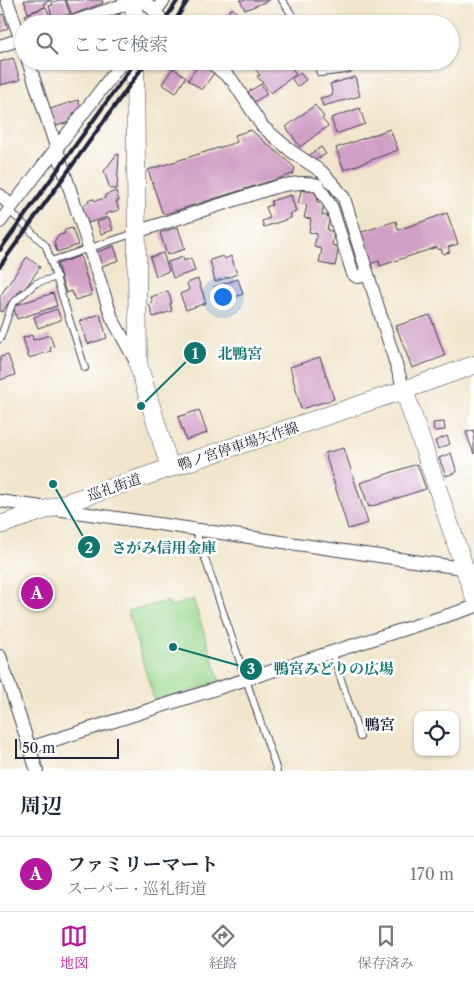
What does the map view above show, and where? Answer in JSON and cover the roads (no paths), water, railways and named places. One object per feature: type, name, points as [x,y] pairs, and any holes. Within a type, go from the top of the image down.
[{"type":"main road","points":[[136,15],[138,0]]},
{"type":"main road","name":"鴨ノ宮停車場矢作線","points":[[135,70],[138,364],[170,468],[404,390]]},
{"type":"main road","points":[[474,365],[404,390],[469,569],[474,596]]},
{"type":"main road","name":"巡礼街道","points":[[0,525],[170,468]]},
{"type":"street","points":[[7,0],[15,21]]},
{"type":"street","points":[[94,15],[138,0],[158,15]]},
{"type":"street","points":[[155,12],[164,0]]},
{"type":"street","points":[[0,46],[15,43]]},
{"type":"street","points":[[31,70],[112,318],[138,364]]},
{"type":"street","points":[[0,222],[116,70]]},
{"type":"street","points":[[220,70],[232,80],[262,126],[291,151],[322,172],[344,198],[404,390]]},
{"type":"street","points":[[136,232],[275,187],[295,183],[311,183],[318,185],[332,208],[353,274],[357,277],[368,276]]},
{"type":"street","points":[[0,195],[10,208]]},
{"type":"street","points":[[0,501],[469,569]]},
{"type":"street","points":[[29,748],[474,607]]},
{"type":"street","points":[[0,656],[37,771]]},
{"type":"lane","points":[[282,0],[292,15]]},
{"type":"lane","points":[[319,70],[320,73],[346,70]]},
{"type":"lane","points":[[10,208],[46,246],[85,368]]},
{"type":"lane","points":[[51,261],[136,232]]},
{"type":"lane","points":[[0,339],[12,304],[36,284],[57,277]]},
{"type":"lane","points":[[195,529],[277,771]]},
{"type":"lane","points":[[332,652],[360,737]]},
{"type":"railway","points":[[168,15],[178,0]]},
{"type":"railway","points":[[179,15],[188,0]]},
{"type":"railway","points":[[0,250],[130,70]]},
{"type":"railway","points":[[0,266],[141,70]]},
{"type":"place","name":"北鴨宮","points":[[141,406]]},
{"type":"place","name":"さがみ信用金庫","points":[[53,484]]},
{"type":"place","name":"ファミリーマート","points":[[37,593]]},
{"type":"place","name":"鴨宮みどりの広場","points":[[173,647]]},
{"type":"district","name":"鴨宮","points":[[380,724]]}]
